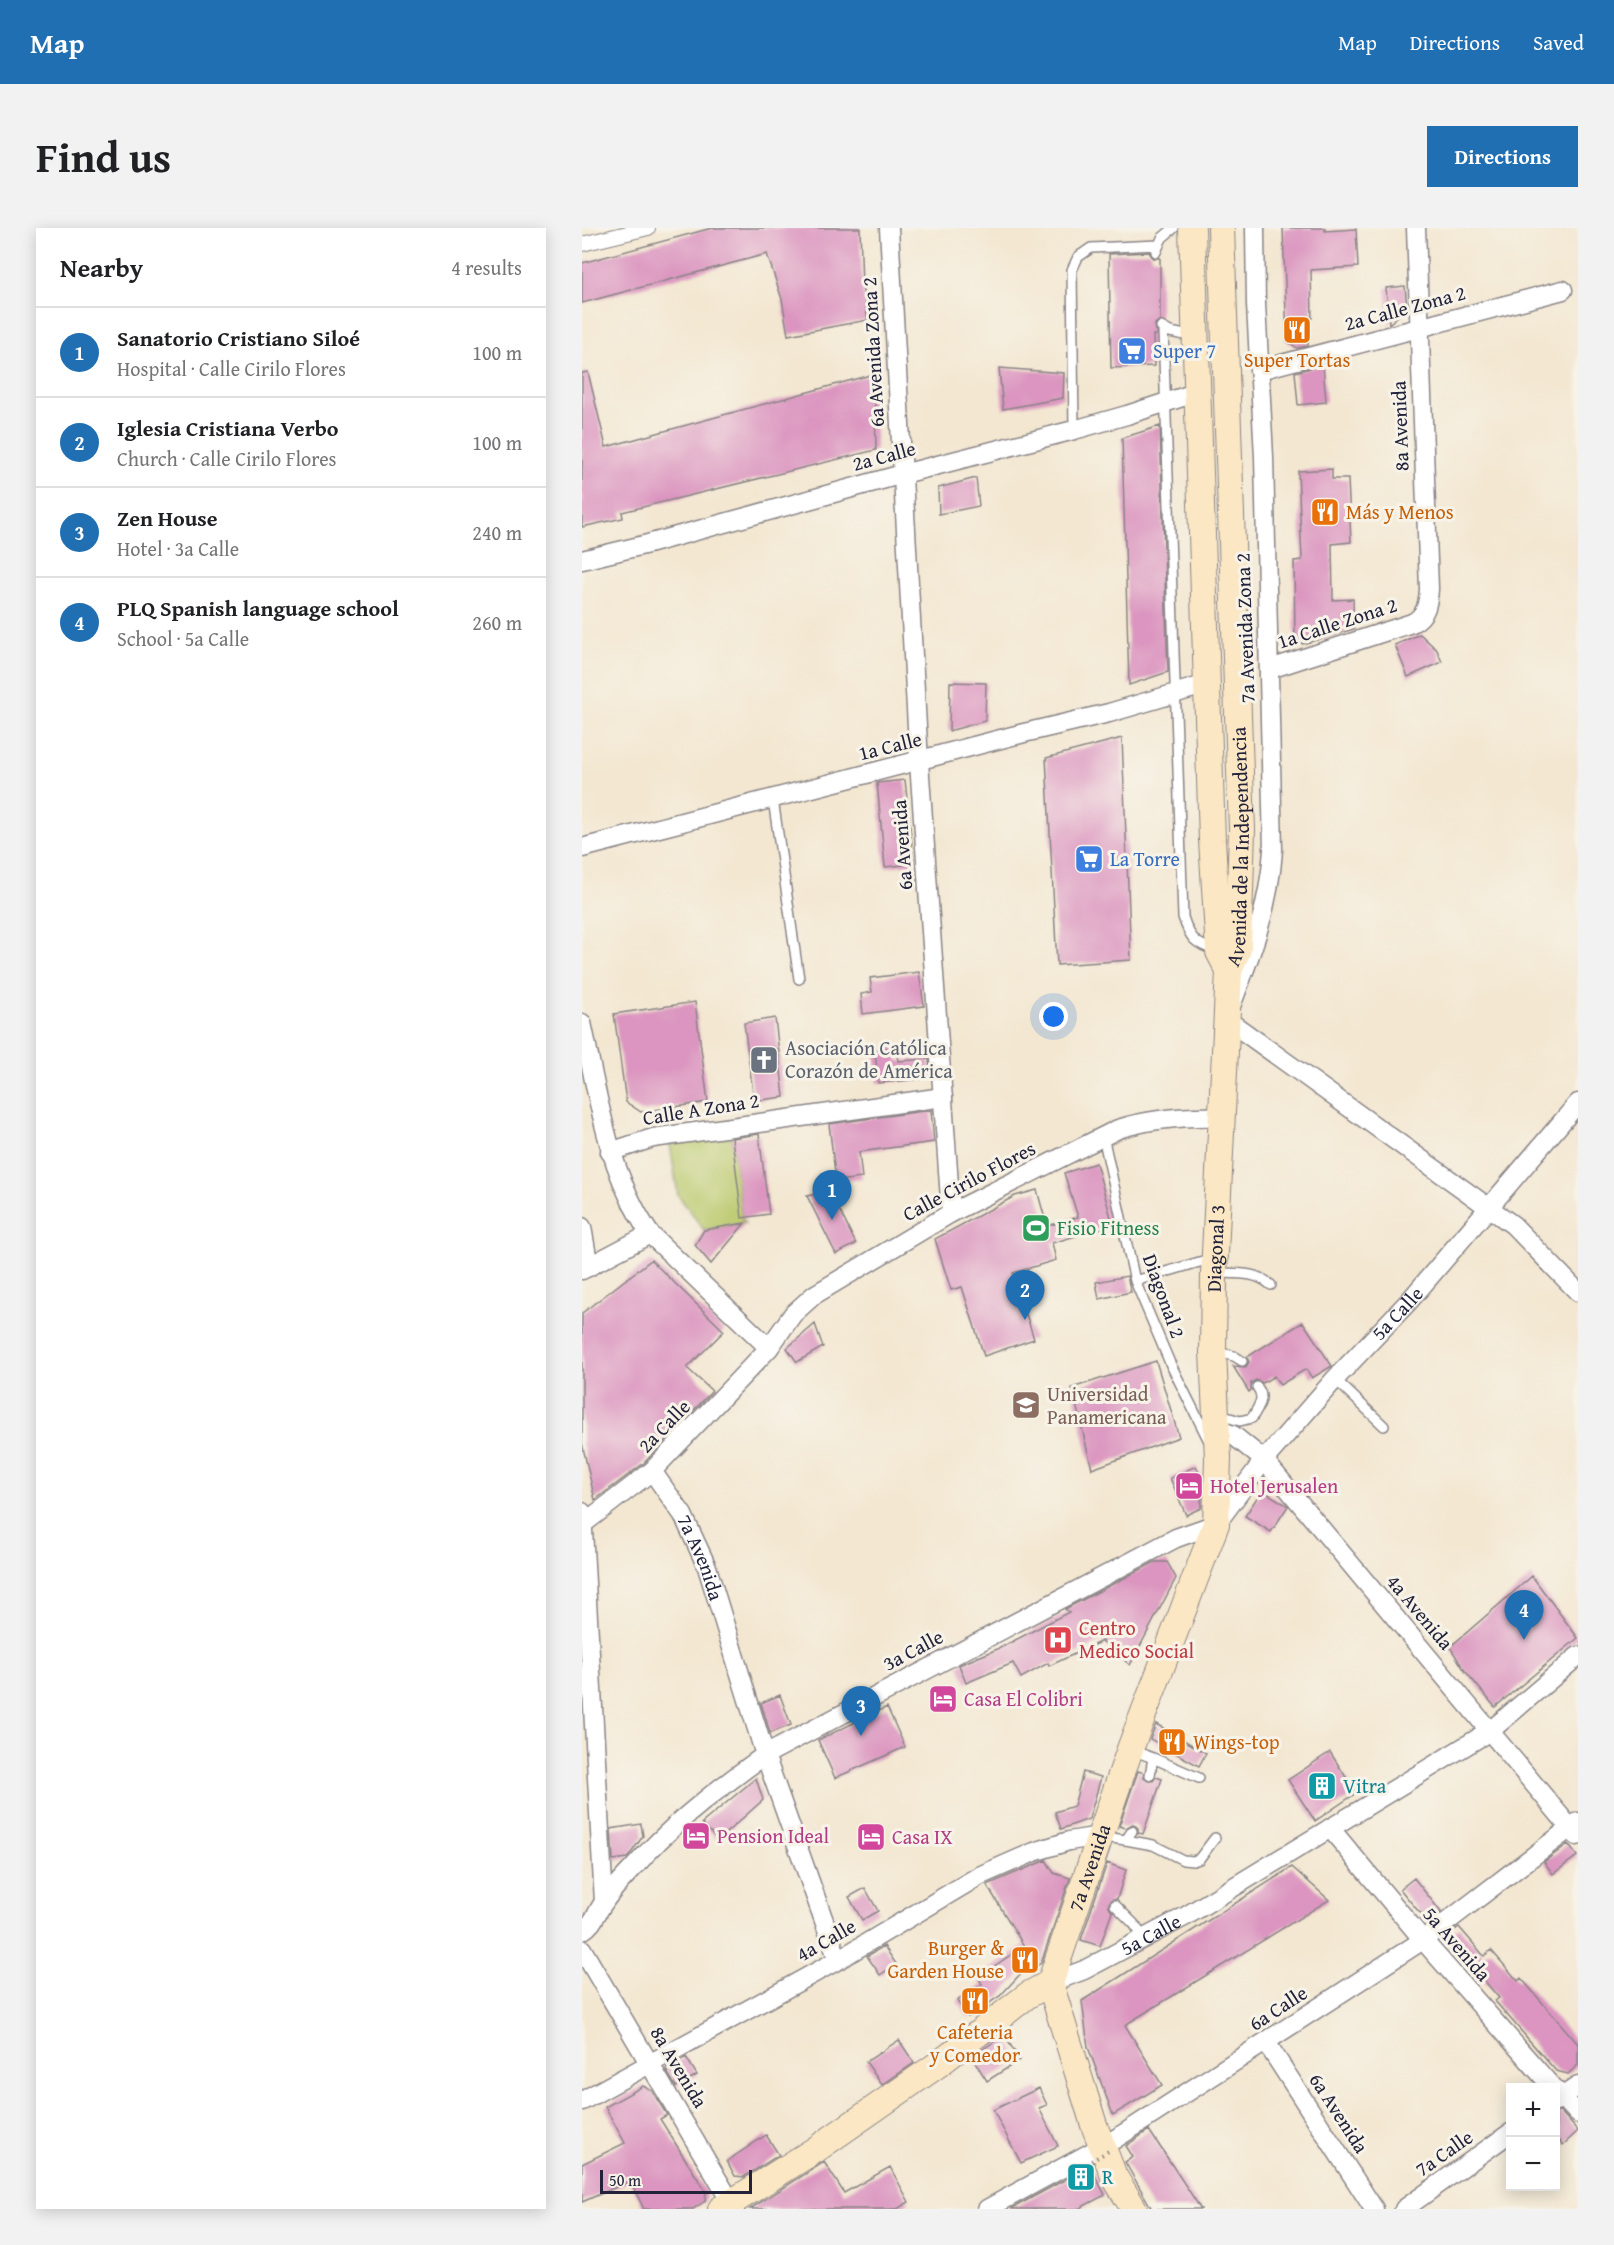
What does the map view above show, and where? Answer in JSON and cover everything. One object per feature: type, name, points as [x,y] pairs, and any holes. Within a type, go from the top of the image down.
[{"type":"main road","name":"Avenida de la Independencia","points":[[1192,228],[1212,840],[1224,961]]},
{"type":"main road","name":"Avenida de la Independencia","points":[[1221,228],[1242,830],[1238,949],[1224,961]]},
{"type":"main road","name":"Diagonal 3","points":[[1216,1524],[1218,1458],[1213,1352],[1214,1266],[1226,1018],[1224,961]]},
{"type":"main road","name":"7a Avenida","points":[[1050,1983],[1086,1893],[1100,1836],[1130,1749],[1216,1524]]},
{"type":"main road","points":[[1050,1983],[1088,2105],[1100,2153],[1134,2209]]},
{"type":"main road","name":"5a Calle","points":[[729,2207],[940,2063],[1028,1995],[1050,1983]]},
{"type":"street","points":[[582,244],[648,228]]},
{"type":"street","name":"6a Avenida Zona 2","points":[[889,228],[903,474]]},
{"type":"street","name":"7a Avenida Zona 2","points":[[1226,1018],[1258,936],[1271,885],[1273,850],[1270,669],[1255,228]]},
{"type":"street","name":"8a Avenida","points":[[1416,228],[1429,589],[1426,609],[1419,620]]},
{"type":"street","name":"2a Calle Zona 2","points":[[1259,370],[1563,290]]},
{"type":"street","name":"2a Calle","points":[[582,560],[1074,430],[1198,392]]},
{"type":"street","name":"6a Avenida","points":[[903,474],[919,762],[951,1213]]},
{"type":"street","name":"1a Calle Zona 2","points":[[1270,669],[1419,620]]},
{"type":"street","name":"1a Calle","points":[[582,848],[1109,713],[1208,684]]},
{"type":"street","points":[[1226,1018],[1526,1236],[1578,1292]]},
{"type":"street","points":[[582,1023],[610,1152],[637,1215],[650,1234],[769,1348]]},
{"type":"street","name":"Calle A Zona 2","points":[[610,1152],[653,1138],[943,1097]]},
{"type":"street","name":"5a Calle","points":[[1216,1524],[1264,1460],[1335,1379],[1410,1300],[1578,1103]]},
{"type":"street","name":"Calle Cirilo Flores","points":[[769,1348],[793,1314],[814,1295],[951,1213],[1103,1136],[1132,1125],[1197,1116],[1221,1117]]},
{"type":"street","points":[[582,1227],[586,1269],[650,1234]]},
{"type":"street","name":"2a Calle","points":[[583,1517],[652,1471],[769,1348]]},
{"type":"street","name":"4a Avenida","points":[[1215,1421],[1264,1460],[1490,1731],[1576,1829]]},
{"type":"street","name":"7a Avenida","points":[[652,1471],[683,1515],[707,1566],[765,1755],[838,1960]]},
{"type":"street","points":[[583,1517],[586,1633],[604,1902]]},
{"type":"street","name":"3a Calle","points":[[582,1931],[593,1923],[604,1902],[670,1830],[765,1755],[1176,1538],[1216,1524]]},
{"type":"street","name":"5a Calle","points":[[1050,1983],[1084,1970],[1220,1897],[1490,1731],[1578,1656]]},
{"type":"street","name":"5a Avenida","points":[[1330,1828],[1546,2083]]},
{"type":"street","name":"6a Calle","points":[[987,2209],[1100,2153],[1423,1940],[1576,1829]]},
{"type":"street","name":"4a Calle","points":[[582,2101],[838,1960],[979,1876],[1008,1862],[1069,1841],[1100,1836]]},
{"type":"street","name":"8a Avenida","points":[[582,1950],[651,2065],[729,2207]]},
{"type":"street","name":"6a Avenida","points":[[1266,2042],[1374,2209]]},
{"type":"street","points":[[1560,2093],[1578,2086]]},
{"type":"street","name":"5a Avenida","points":[[1560,2098],[1578,2115]]},
{"type":"street","name":"7a Calle","points":[[1404,2209],[1506,2136]]},
{"type":"lane","points":[[1074,430],[1072,301],[1074,263],[1083,252],[1091,248],[1157,248],[1174,228]]},
{"type":"lane","points":[[1196,337],[1162,328],[1167,402],[1183,917],[1187,930],[1194,940],[1224,961]]},
{"type":"lane","points":[[773,799],[799,979]]},
{"type":"lane","name":"Diagonal 2","points":[[1103,1136],[1135,1281],[1170,1363],[1218,1458]]},
{"type":"lane","points":[[1135,1281],[1214,1266],[1249,1274],[1264,1279],[1271,1285]]},
{"type":"lane","points":[[1213,1352],[1228,1354],[1242,1361]]},
{"type":"lane","points":[[1335,1379],[1384,1425]]},
{"type":"lane","points":[[1215,1421],[1240,1421],[1252,1418],[1261,1402],[1261,1392],[1257,1387]]},
{"type":"lane","points":[[1130,1749],[1199,1778]]},
{"type":"lane","points":[[1149,1775],[1154,1758]]},
{"type":"lane","points":[[1126,1840],[1132,1830]]},
{"type":"lane","points":[[1100,1836],[1153,1845],[1183,1860],[1193,1861],[1199,1859],[1215,1838]]},
{"type":"lane","points":[[1114,1905],[1134,1924],[1144,1938]]},
{"type":"green space","points":[[732,1136],[742,1218],[745,1223],[704,1230],[678,1195],[670,1144]]},
{"type":"building","points":[[712,228],[860,228],[862,285],[868,320],[788,335],[782,299],[767,254],[582,303],[582,263]]},
{"type":"building","points":[[1283,228],[1325,228],[1325,231],[1356,229],[1358,267],[1311,270],[1312,318],[1307,318],[1308,346],[1297,348],[1287,341]]},
{"type":"building","points":[[1149,252],[1153,258],[1160,258],[1160,320],[1155,324],[1156,335],[1153,335],[1154,366],[1111,368],[1109,254]]},
{"type":"building","points":[[1405,286],[1407,308],[1389,324],[1386,288]]},
{"type":"building","points":[[1323,365],[1326,402],[1298,405],[1295,372]]},
{"type":"building","points":[[999,368],[1064,373],[1063,398],[1003,409]]},
{"type":"building","points":[[588,372],[606,447],[874,374],[876,450],[622,512],[623,518],[582,527],[582,373]]},
{"type":"building","points":[[1160,426],[1168,672],[1129,685],[1122,438]]},
{"type":"building","points":[[1332,469],[1332,479],[1348,479],[1351,542],[1332,544],[1333,600],[1353,599],[1354,629],[1303,644],[1295,640],[1294,561],[1302,560],[1298,471]]},
{"type":"building","points":[[976,478],[979,506],[939,514],[938,488]]},
{"type":"building","points":[[1420,634],[1437,650],[1442,662],[1408,677],[1395,645]]},
{"type":"building","points":[[950,682],[986,683],[985,721],[949,731]]},
{"type":"building","name":"La Torre","points":[[1122,738],[1131,960],[1057,965],[1046,758]]},
{"type":"building","points":[[905,780],[914,864],[885,867],[877,783]]},
{"type":"building","points":[[919,972],[924,1006],[863,1014],[861,994],[872,992],[870,978]]},
{"type":"building","points":[[695,1002],[708,1102],[641,1112],[626,1102],[614,1014]]},
{"type":"building","name":"Asociación Católica Corazón de América","points":[[775,1018],[784,1097],[754,1101],[744,1023]]},
{"type":"building","points":[[896,1047],[898,1061],[929,1059],[930,1072],[923,1079],[878,1083],[875,1050]]},
{"type":"building","points":[[931,1110],[934,1142],[859,1152],[862,1178],[836,1181],[829,1124]]},
{"type":"building","points":[[759,1134],[769,1214],[742,1218],[732,1138]]},
{"type":"building","points":[[1096,1163],[1113,1225],[1052,1243],[1056,1260],[1013,1273],[1034,1339],[984,1356],[962,1287],[951,1290],[935,1239],[1015,1196],[1037,1190],[1047,1226],[1078,1217],[1064,1173]]},
{"type":"building","points":[[830,1191],[856,1244],[836,1254],[807,1196]]},
{"type":"building","points":[[745,1223],[711,1264],[695,1245],[704,1230]]},
{"type":"building","points":[[651,1260],[724,1331],[687,1368],[712,1391],[644,1463],[595,1500],[582,1443],[582,1313]]},
{"type":"building","points":[[1127,1276],[1131,1292],[1099,1299],[1096,1282]]},
{"type":"building","points":[[1303,1322],[1332,1366],[1312,1378],[1306,1369],[1280,1385],[1274,1376],[1263,1383],[1256,1380],[1251,1383],[1249,1392],[1233,1366],[1246,1367],[1249,1362],[1247,1357]]},
{"type":"building","points":[[815,1324],[823,1347],[797,1362],[787,1348]]},
{"type":"building","points":[[1156,1361],[1179,1437],[1092,1469],[1072,1388]]},
{"type":"building","name":"Hotel Jerusalen","points":[[1196,1466],[1202,1480],[1201,1508],[1186,1515],[1170,1478]]},
{"type":"building","points":[[1262,1490],[1288,1506],[1271,1532],[1245,1516]]},
{"type":"building","points":[[1155,1562],[1167,1562],[1176,1578],[1130,1665],[1102,1641],[1049,1666],[1048,1663],[1021,1678],[1013,1663],[966,1683],[959,1665],[1000,1648],[1069,1612],[1065,1609]]},
{"type":"building","points":[[1532,1576],[1578,1638],[1495,1707],[1465,1671],[1450,1647]]},
{"type":"building","points":[[780,1695],[791,1725],[770,1733],[761,1703]]},
{"type":"building","points":[[887,1707],[905,1747],[835,1778],[818,1740]]},
{"type":"building","name":"Wings-top","points":[[1156,1724],[1206,1753],[1199,1766],[1150,1739]]},
{"type":"building","name":"Vitra","points":[[1330,1752],[1356,1793],[1315,1821],[1288,1780]]},
{"type":"building","points":[[1138,1771],[1144,1773],[1144,1778],[1148,1781],[1153,1781],[1156,1777],[1162,1779],[1143,1834],[1138,1833],[1138,1828],[1133,1824],[1126,1828],[1119,1826]]},
{"type":"building","points":[[1083,1772],[1101,1777],[1089,1819],[1061,1829],[1055,1812],[1074,1806]]},
{"type":"building","points":[[756,1778],[763,1800],[718,1840],[702,1823]]},
{"type":"building","points":[[641,1824],[643,1836],[629,1856],[613,1860],[611,1829]]},
{"type":"building","points":[[1568,1844],[1577,1856],[1553,1874],[1544,1862]]},
{"type":"building","points":[[1046,1860],[1054,1873],[1070,1878],[1041,1963],[1026,1973],[1024,1970],[1000,1996],[968,2017],[957,2001],[982,1984],[978,1977],[1024,1946],[987,1885]]},
{"type":"building","points":[[1107,1863],[1126,1870],[1117,1899],[1109,1903],[1112,1912],[1100,1946],[1081,1940]]},
{"type":"building","points":[[1292,1867],[1329,1900],[1125,2025],[1162,2085],[1113,2115],[1088,2047],[1082,2001]]},
{"type":"building","points":[[1414,1878],[1441,1912],[1432,1919],[1419,1912],[1400,1889]]},
{"type":"building","points":[[865,1888],[878,1911],[862,1920],[849,1897]]},
{"type":"building","points":[[1459,1927],[1484,1956],[1491,1950],[1518,1981],[1521,1978],[1578,2044],[1578,2065],[1568,2074],[1556,2071],[1495,2001],[1499,1998],[1455,1946],[1453,1948],[1444,1938]]},
{"type":"building","points":[[884,1946],[896,1964],[880,1975],[867,1956]]},
{"type":"building","points":[[1004,2035],[1020,2060],[987,2081],[972,2057]]},
{"type":"building","points":[[899,2040],[914,2063],[882,2085],[866,2062]]},
{"type":"building","points":[[686,2057],[697,2075],[676,2087],[666,2070],[667,2067]]},
{"type":"building","points":[[643,2086],[652,2091],[667,2115],[660,2119],[706,2192],[705,2201],[693,2209],[644,2209],[630,2181],[582,2202],[582,2164],[625,2143],[605,2107]]},
{"type":"building","points":[[1039,2088],[1047,2105],[1039,2108],[1058,2146],[1021,2163],[993,2110]]},
{"type":"building","points":[[1560,2111],[1578,2131],[1563,2145],[1560,2141]]},
{"type":"building","points":[[1149,2130],[1201,2209],[1152,2209],[1125,2162],[1133,2157],[1126,2146]]},
{"type":"building","points":[[766,2135],[779,2155],[744,2177],[735,2176],[727,2161]]},
{"type":"building","points":[[824,2162],[844,2193],[890,2167],[909,2202],[897,2209],[750,2209]]},
{"type":"building","name":"R","points":[[1090,2166],[1105,2195],[1078,2209],[1011,2209]]},
{"type":"place","name":"Super Tortas","points":[[1297,330]]},
{"type":"place","name":"Super 7","points":[[1132,351]]},
{"type":"place","name":"Más y Menos","points":[[1325,512]]},
{"type":"place","name":"La Torre","points":[[1089,859]]},
{"type":"place","name":"Asociación Católica Corazón de América","points":[[764,1060]]},
{"type":"place","name":"Sanatorio Cristiano Siloé","points":[[832,1220]]},
{"type":"place","name":"Fisio Fitness","points":[[1036,1228]]},
{"type":"place","name":"Iglesia Cristiana Verbo","points":[[1025,1320]]},
{"type":"place","name":"Universidad Panamericana","points":[[1026,1405]]},
{"type":"place","name":"Hotel Jerusalen","points":[[1189,1486]]},
{"type":"place","name":"Centro Medico Social","points":[[1058,1640]]},
{"type":"place","name":"PLQ Spanish language school","points":[[1524,1640]]},
{"type":"place","name":"Casa El Colibri","points":[[943,1699]]},
{"type":"place","name":"Zen House","points":[[861,1736]]},
{"type":"place","name":"Wings-top","points":[[1172,1742]]},
{"type":"place","name":"Vitra","points":[[1322,1786]]},
{"type":"place","name":"Pension Ideal","points":[[696,1836]]},
{"type":"place","name":"Casa IX","points":[[871,1837]]},
{"type":"place","name":"Burger & Garden House","points":[[1025,1960]]},
{"type":"place","name":"Cafeteria y Comedor","points":[[975,2001]]},
{"type":"place","name":"R","points":[[1081,2177]]}]
